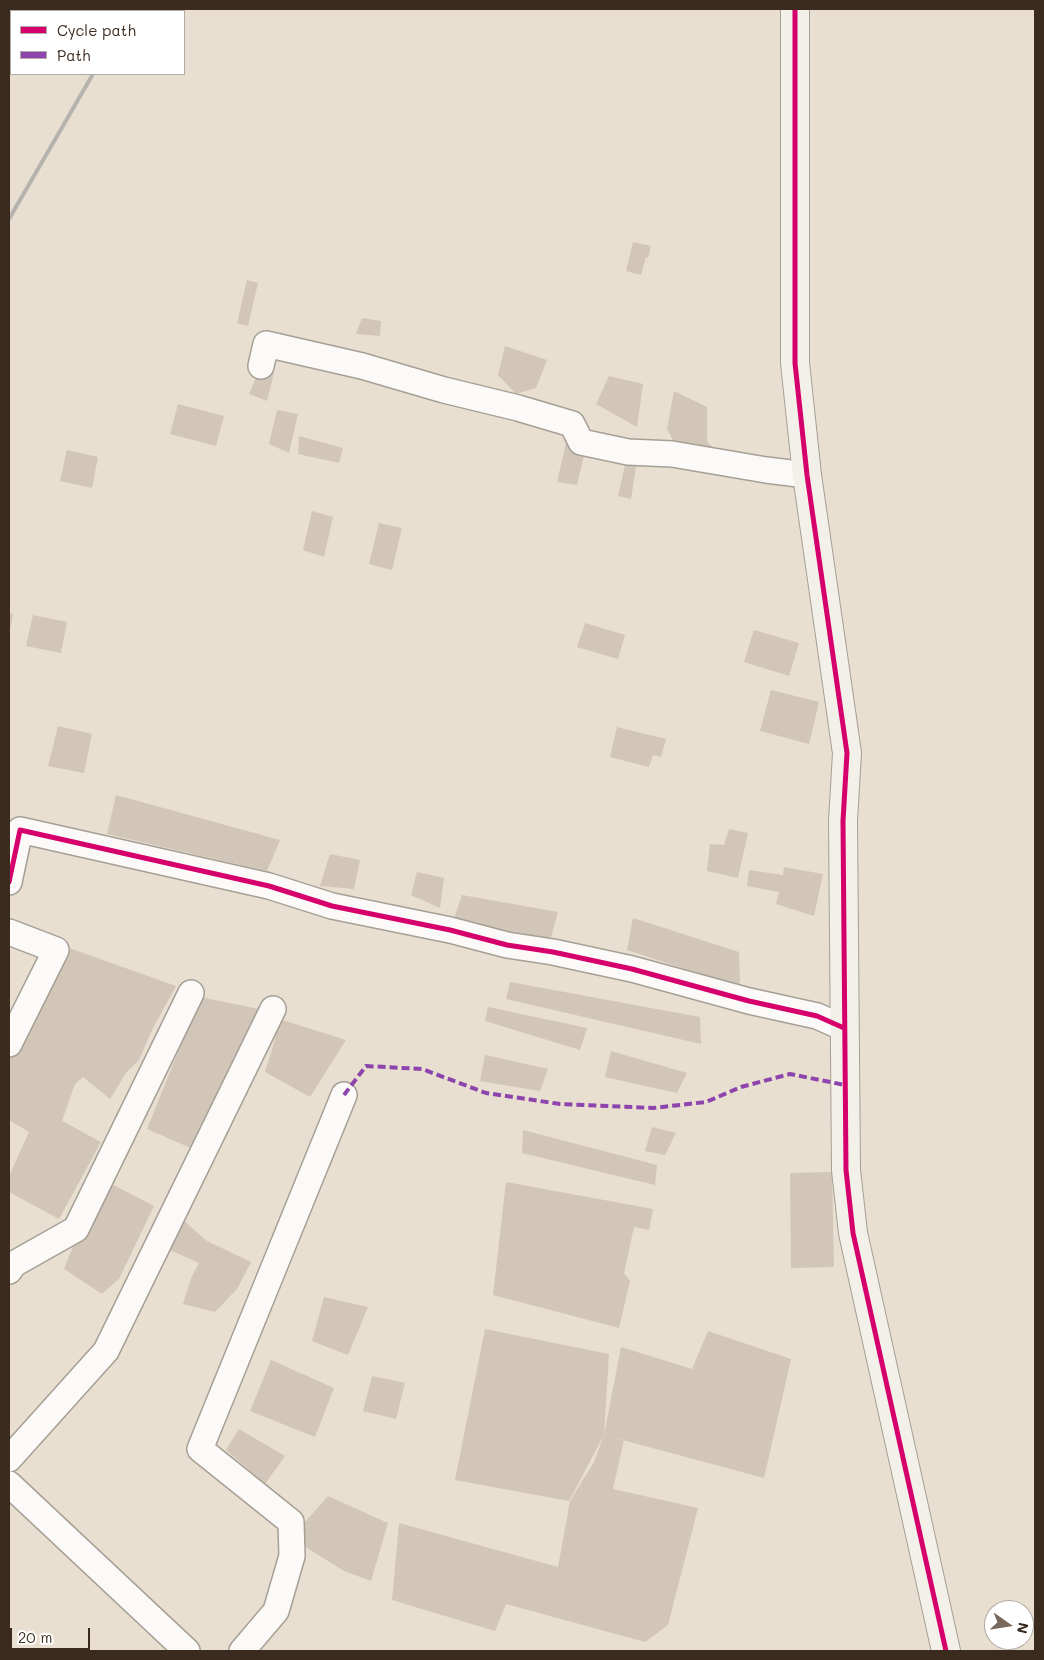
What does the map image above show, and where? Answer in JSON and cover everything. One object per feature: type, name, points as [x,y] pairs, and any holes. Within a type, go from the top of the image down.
[{"type":"street","points":[[795,9],[796,363],[807,475],[847,754],[842,821],[846,1170],[853,1233],[946,1651]]},
{"type":"street","points":[[261,366],[266,344],[362,366],[572,424],[581,442],[628,452],[672,454],[807,475]]},
{"type":"street","points":[[9,882],[20,830],[269,886],[332,906],[450,930],[507,945],[553,952],[632,969],[749,1001],[817,1016],[844,1028]]},
{"type":"street","points":[[9,932],[56,950],[9,1044]]},
{"type":"street","points":[[10,1264],[76,1229],[191,993]]},
{"type":"street","points":[[9,1459],[106,1351],[273,1009]]},
{"type":"street","points":[[242,1651],[276,1611],[292,1556],[291,1522],[200,1449],[344,1095]]},
{"type":"street","points":[[9,1484],[187,1651]]},
{"type":"building","points":[[633,242],[651,246],[641,275],[626,271]]},
{"type":"building","points":[[247,280],[258,283],[248,326],[237,323]]},
{"type":"building","points":[[362,318],[381,321],[380,336],[356,334]]},
{"type":"building","points":[[505,346],[547,360],[536,388],[516,394],[498,375]]},
{"type":"building","points":[[261,366],[274,373],[267,401],[249,394]]},
{"type":"building","points":[[609,376],[643,384],[637,427],[596,404]]},
{"type":"building","points":[[674,391],[707,407],[707,441],[720,456],[676,446],[667,429]]},
{"type":"building","points":[[178,404],[224,416],[216,446],[170,434]]},
{"type":"building","points":[[277,410],[298,414],[289,453],[269,444]]},
{"type":"building","points":[[299,436],[343,448],[339,463],[298,454]]},
{"type":"building","points":[[566,443],[587,443],[577,485],[557,482]]},
{"type":"building","points":[[67,450],[98,457],[92,488],[60,481]]},
{"type":"building","points":[[628,452],[637,461],[631,499],[618,496]]},
{"type":"building","points":[[312,511],[333,517],[324,557],[303,550]]},
{"type":"building","points":[[379,523],[402,528],[392,570],[369,564]]},
{"type":"building","points":[[9,613],[13,614],[10,630],[9,630]]},
{"type":"building","points":[[33,615],[67,622],[61,653],[26,646]]},
{"type":"building","points":[[585,623],[625,635],[618,659],[577,647]]},
{"type":"building","points":[[754,630],[799,643],[789,676],[744,662]]},
{"type":"building","points":[[771,690],[819,702],[809,744],[760,731]]},
{"type":"building","points":[[58,726],[92,734],[84,773],[48,766]]},
{"type":"building","points":[[617,727],[666,739],[661,757],[653,755],[649,767],[610,757]]},
{"type":"building","points":[[116,795],[280,840],[267,871],[107,834]]},
{"type":"building","points":[[729,829],[748,833],[738,878],[707,871],[710,844],[724,845]]},
{"type":"building","points":[[330,854],[360,860],[354,889],[320,886]]},
{"type":"building","points":[[784,867],[823,874],[814,916],[776,904],[779,892],[747,886],[749,870],[783,875]]},
{"type":"building","points":[[417,872],[444,878],[440,908],[411,895]]},
{"type":"building","points":[[462,895],[558,912],[551,937],[530,938],[450,930]]},
{"type":"building","points":[[633,918],[739,952],[740,987],[627,950]]},
{"type":"building","points":[[69,948],[176,986],[152,1030],[139,1060],[126,1073],[110,1099],[83,1077],[75,1084],[62,1121],[101,1142],[59,1219],[9,1192],[9,1176],[29,1132],[9,1120],[9,1052]]},
{"type":"building","points":[[510,982],[700,1017],[701,1044],[506,999]]},
{"type":"building","points":[[200,997],[259,1009],[193,1149],[147,1129]]},
{"type":"building","points":[[488,1007],[587,1028],[580,1050],[485,1021]]},
{"type":"building","points":[[279,1019],[346,1040],[310,1097],[265,1072]]},
{"type":"building","points":[[611,1051],[687,1073],[677,1093],[605,1077]]},
{"type":"building","points":[[485,1055],[548,1069],[540,1091],[480,1081]]},
{"type":"building","points":[[652,1127],[676,1133],[665,1155],[645,1151]]},
{"type":"building","points":[[523,1130],[657,1165],[655,1185],[522,1153]]},
{"type":"building","points":[[832,1172],[834,1267],[791,1268],[790,1173]]},
{"type":"building","points":[[100,1178],[154,1206],[119,1279],[102,1294],[64,1269]]},
{"type":"building","points":[[506,1182],[653,1209],[649,1230],[634,1227],[624,1273],[630,1281],[619,1328],[493,1295]]},
{"type":"building","points":[[182,1219],[207,1241],[251,1262],[237,1289],[215,1312],[183,1304],[191,1278],[199,1263],[168,1249]]},
{"type":"building","points":[[324,1297],[368,1307],[348,1355],[312,1341]]},
{"type":"building","points":[[485,1329],[609,1354],[604,1435],[569,1501],[455,1480]]},
{"type":"building","points":[[708,1331],[791,1359],[764,1478],[604,1435],[621,1347],[692,1369]]},
{"type":"building","points":[[271,1360],[334,1388],[315,1437],[250,1411]]},
{"type":"building","points":[[372,1376],[405,1383],[396,1419],[363,1411]]},
{"type":"building","points":[[239,1429],[285,1456],[265,1484],[226,1450]]},
{"type":"building","points":[[604,1435],[624,1440],[613,1489],[698,1508],[668,1625],[645,1642],[506,1604],[495,1631],[392,1600],[399,1523],[558,1567],[570,1501],[594,1462]]},
{"type":"building","points":[[328,1496],[388,1523],[371,1581],[344,1571],[291,1538]]},
{"type":"railway","points":[[9,219],[92,75]]},
{"type":"marked path","points":[[344,1095],[366,1066],[422,1069],[486,1093],[560,1104],[653,1108],[706,1102],[741,1087],[790,1074],[845,1085]]},
{"type":"cycle path","points":[[795,9],[795,363],[807,475],[847,753],[843,821],[846,1170],[853,1233],[946,1651]]},
{"type":"cycle path","points":[[9,882],[20,830],[269,886],[332,906],[450,930],[507,945],[553,952],[632,969],[749,1001],[817,1016],[844,1028]]}]
